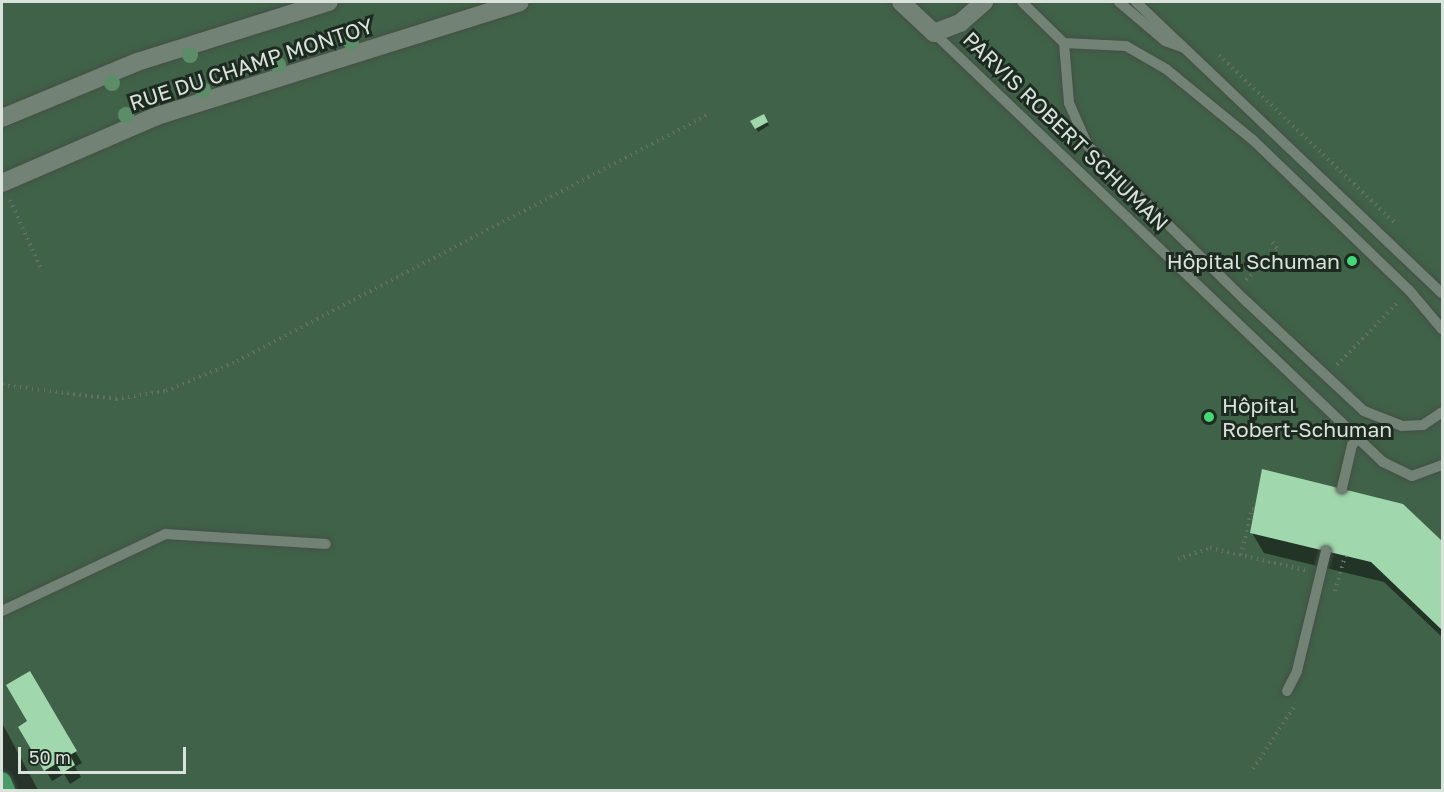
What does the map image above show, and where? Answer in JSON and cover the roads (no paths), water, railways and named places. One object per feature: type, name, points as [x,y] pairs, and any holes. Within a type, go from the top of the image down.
[{"type":"main road","points":[[2,781],[6,790]]},
{"type":"street","name":"RUE DU CHAMP MONTOY","points":[[2,118],[137,62],[329,2]]},
{"type":"street","name":"RUE DU CHAMP MONTOY","points":[[2,182],[157,116],[520,2]]},
{"type":"street","points":[[901,2],[934,33],[960,23],[984,2]]},
{"type":"lane","points":[[1022,2],[1064,43],[1069,103],[1088,146],[1247,302],[1364,411],[1382,421],[1402,426],[1423,425],[1443,412]]},
{"type":"lane","points":[[1119,2],[1165,41],[1187,49]]},
{"type":"lane","points":[[1136,2],[1443,293]]},
{"type":"lane","name":"PARVIS ROBERT SCHUMAN","points":[[934,33],[1358,438],[1395,470],[1412,476],[1443,465]]},
{"type":"lane","points":[[1064,43],[1126,46],[1166,69],[1253,140],[1378,259],[1443,329]]},
{"type":"lane","points":[[1341,488],[1352,445],[1358,438]]},
{"type":"lane","points":[[2,611],[166,534],[326,544]]},
{"type":"lane","points":[[1287,691],[1297,671],[1326,551]]},
{"type":"place","name":"Hôpital Schuman","points":[[1352,261]]},
{"type":"place","name":"Hôpital Robert-Schuman","points":[[1209,417]]}]
